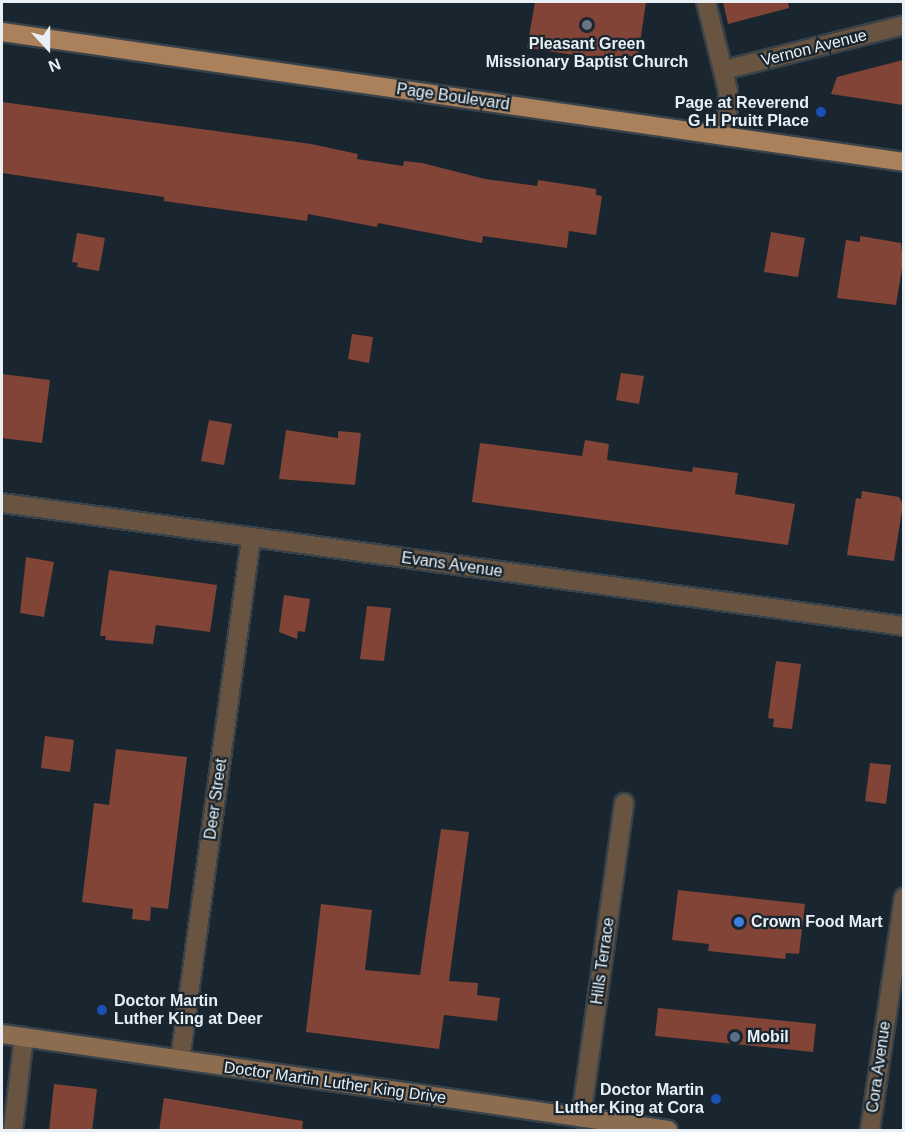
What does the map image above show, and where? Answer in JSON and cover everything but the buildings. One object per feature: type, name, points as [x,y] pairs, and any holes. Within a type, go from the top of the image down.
[{"type":"main road","name":"Page Boulevard","points":[[2,32],[903,162]]},
{"type":"main road","name":"Doctor Martin Luther King Drive","points":[[2,1034],[668,1131]]},
{"type":"street","points":[[706,2],[728,91],[727,137]]},
{"type":"street","name":"Vernon Avenue","points":[[724,70],[903,25]]},
{"type":"street","name":"Evans Avenue","points":[[2,502],[903,626]]},
{"type":"street","name":"Deer Street","points":[[180,1060],[251,538]]},
{"type":"street","name":"Hills Terrace","points":[[581,1118],[624,803]]},
{"type":"street","name":"Cora Avenue","points":[[870,1131],[903,897]]},
{"type":"street","points":[[13,1131],[24,1037]]},
{"type":"place","name":"Pleasant Green Missionary Baptist Church","points":[[587,25]]},
{"type":"place","name":"Page at Reverend G H Pruitt Place","points":[[821,112]]},
{"type":"place","name":"Crown Food Mart","points":[[739,922]]},
{"type":"place","name":"Doctor Martin Luther King at Deer","points":[[102,1010]]},
{"type":"place","name":"Mobil","points":[[735,1037]]},
{"type":"place","name":"Doctor Martin Luther King at Cora","points":[[716,1099]]}]
